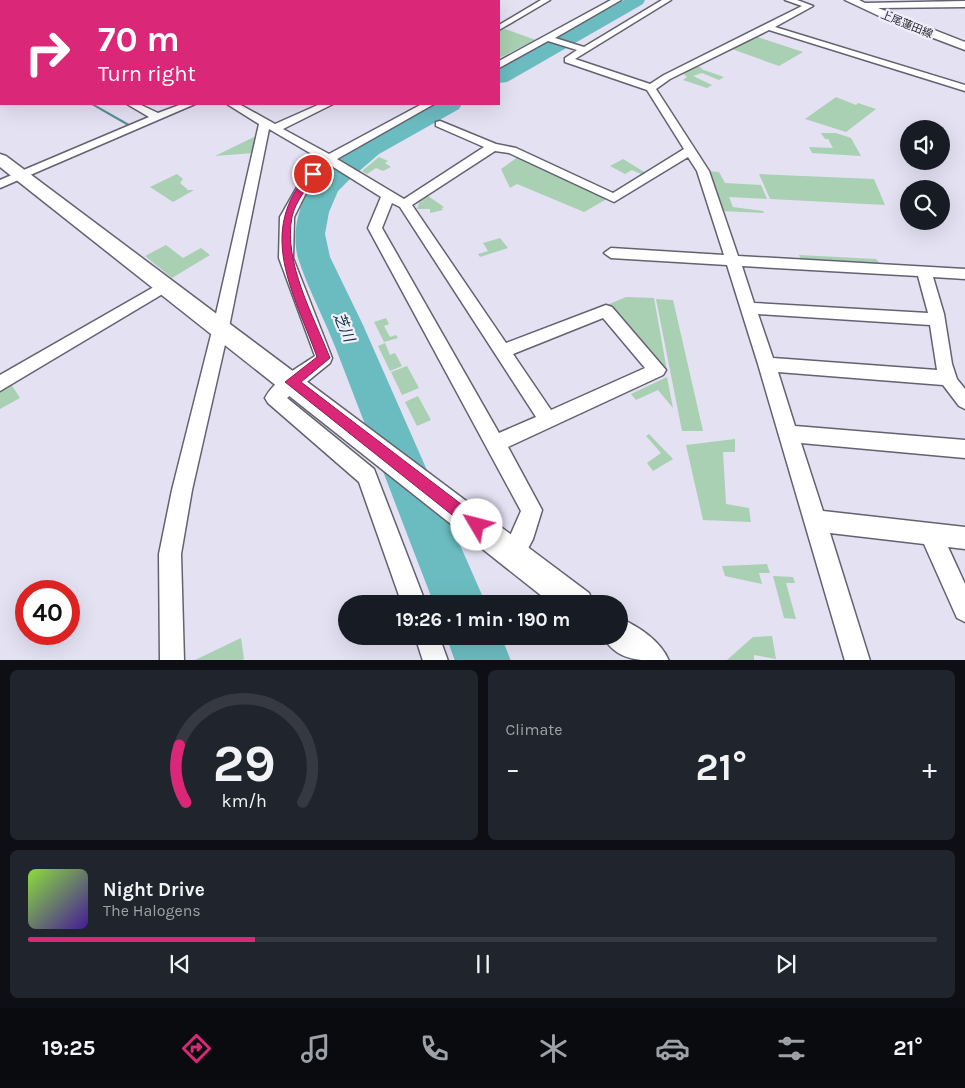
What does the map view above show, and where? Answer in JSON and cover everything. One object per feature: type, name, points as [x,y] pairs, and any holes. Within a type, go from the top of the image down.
[{"type":"street","points":[[500,27],[546,0]]},
{"type":"street","points":[[500,64],[616,0]]},
{"type":"street","points":[[666,0],[582,49],[568,60],[651,88],[703,171],[767,364],[858,660]]},
{"type":"street","points":[[651,88],[809,6],[789,0]]},
{"type":"street","points":[[856,2],[965,4]]},
{"type":"street","name":"上尾蓮田線","points":[[856,2],[965,46]]},
{"type":"street","points":[[768,26],[965,88]]},
{"type":"street","points":[[547,38],[582,49]]},
{"type":"street","points":[[134,105],[157,117]]},
{"type":"street","points":[[0,184],[187,105]]},
{"type":"street","points":[[234,105],[407,206],[548,420]]},
{"type":"street","points":[[271,125],[325,105]]},
{"type":"street","points":[[411,595],[367,476],[274,398],[301,390],[324,358],[286,258],[287,217],[304,185],[331,160],[427,105]]},
{"type":"street","points":[[440,124],[493,147],[512,150],[614,198],[691,150]]},
{"type":"street","points":[[172,660],[170,554],[182,490],[271,125]]},
{"type":"street","points":[[380,216],[407,206],[493,147]]},
{"type":"street","points":[[0,159],[221,327],[566,595]]},
{"type":"street","points":[[388,196],[375,228],[532,510],[525,531],[513,554]]},
{"type":"street","points":[[611,253],[965,274]]},
{"type":"street","points":[[924,271],[937,320],[946,378],[953,390],[965,401]]},
{"type":"street","points":[[0,384],[166,285]]},
{"type":"street","points":[[749,308],[937,320]]},
{"type":"street","points":[[495,444],[657,370],[606,311],[503,351]]},
{"type":"street","points":[[767,364],[946,378]]},
{"type":"street","points":[[788,434],[965,449]]},
{"type":"street","points":[[816,521],[965,538]]},
{"type":"street","points":[[931,534],[965,610]]},
{"type":"street","points":[[628,642],[652,660]]},
{"type":"street","points":[[430,645],[436,660]]},
{"type":"green space","points":[[505,29],[536,40],[500,58],[500,31]]},
{"type":"green space","points":[[754,36],[803,52],[779,66],[729,48]]},
{"type":"green space","points":[[697,66],[724,77],[719,80],[702,73],[693,76],[712,85],[707,88],[683,80],[687,77],[682,73]]},
{"type":"green space","points":[[836,97],[856,105],[858,103],[876,109],[846,132],[805,119]]},
{"type":"green space","points":[[821,133],[836,133],[851,138],[861,156],[812,153],[809,147],[833,148],[828,139],[825,139]]},
{"type":"green space","points":[[256,136],[253,153],[215,156]]},
{"type":"green space","points":[[379,157],[388,161],[385,163],[391,167],[383,171],[376,168],[367,174],[362,171]]},
{"type":"green space","points":[[518,157],[604,196],[605,200],[584,212],[517,184],[510,188],[501,169]]},
{"type":"green space","points":[[623,159],[646,173],[643,175],[632,170],[625,174],[610,166]]},
{"type":"green space","points":[[709,171],[719,172],[725,183],[761,185],[767,199],[729,197],[733,207],[763,211],[764,213],[722,211]]},
{"type":"green space","points":[[177,174],[183,179],[180,183],[188,190],[194,190],[173,202],[150,187]]},
{"type":"green space","points":[[759,174],[874,179],[885,205],[770,199]]},
{"type":"green space","points":[[428,196],[444,207],[442,208],[443,210],[430,213],[430,209],[417,209],[420,201],[426,203],[420,200]]},
{"type":"green space","points":[[500,238],[508,248],[480,257],[478,254],[488,251],[483,243]]},
{"type":"green space","points":[[166,245],[183,258],[201,248],[210,255],[172,278],[145,256]]},
{"type":"green space","points":[[799,255],[876,259],[880,264],[801,260]]},
{"type":"green space","points":[[626,297],[654,298],[667,371],[607,305]]},
{"type":"green space","points":[[656,299],[673,300],[703,431],[682,431]]},
{"type":"green space","points":[[386,318],[389,324],[384,326],[390,337],[396,335],[398,338],[384,342],[374,322]]},
{"type":"green space","points":[[385,343],[390,355],[395,353],[402,366],[390,371],[378,346]]},
{"type":"green space","points":[[407,366],[419,388],[402,395],[391,372]]},
{"type":"green space","points":[[667,377],[673,408],[658,390],[636,400],[631,394]]},
{"type":"green space","points":[[11,384],[20,398],[0,409],[0,390]]},
{"type":"green space","points":[[418,396],[431,420],[417,426],[405,402]]},
{"type":"green space","points":[[649,434],[673,459],[653,471],[647,463],[661,453],[646,436]]},
{"type":"green space","points":[[735,439],[735,452],[723,452],[726,504],[749,508],[751,522],[703,520],[686,445]]},
{"type":"green space","points":[[767,564],[770,573],[759,573],[762,584],[725,576],[722,566]]},
{"type":"green space","points":[[773,576],[793,577],[795,583],[786,583],[796,619],[784,618]]},
{"type":"green space","points":[[772,636],[776,659],[754,655],[754,660],[727,660],[753,637]]},
{"type":"green space","points":[[241,638],[244,659],[242,660],[195,660]]},
{"type":"waterway","name":"芝川","points":[[500,76],[637,0]]},
{"type":"waterway","points":[[94,105],[129,125]]},
{"type":"waterway","name":"芝川","points":[[449,105],[370,149],[340,173],[325,188],[314,212],[310,234],[314,257],[345,325],[456,595]]},
{"type":"waterway","name":"芝川","points":[[477,645],[483,660]]},
{"type":"route","points":[[313,174],[304,185],[287,217],[286,258],[324,358],[292,382],[310,398],[477,525]]}]
